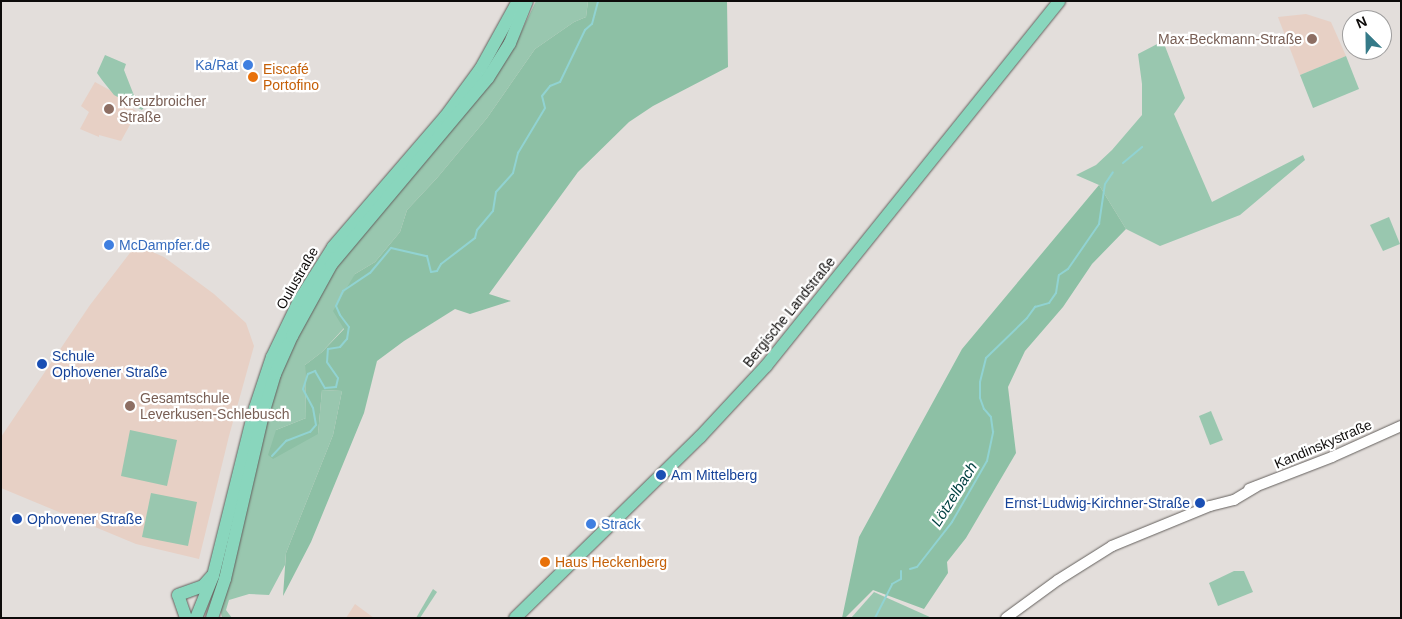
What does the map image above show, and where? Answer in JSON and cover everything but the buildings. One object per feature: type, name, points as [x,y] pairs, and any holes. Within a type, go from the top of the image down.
[{"type":"main road","points":[[509,18],[514,1]]},
{"type":"main road","name":"Oulustraße","points":[[196,618],[213,576],[255,408],[272,357],[299,301],[333,247],[445,117],[481,68],[518,1]]},
{"type":"main road","name":"Oulustraße","points":[[212,618],[225,579],[263,414],[275,374],[292,336],[331,265],[488,78],[510,43],[527,1]]},
{"type":"main road","name":"Bergische Landstraße","points":[[515,618],[700,437],[766,366],[1059,1]]},
{"type":"main road","points":[[186,618],[178,595],[203,586],[213,576]]},
{"type":"street","name":"Kandinskystraße","points":[[1006,618],[1058,580],[1112,546],[1210,506],[1234,500],[1256,487],[1401,426]]},
{"type":"street","name":"Kandinskystraße","points":[[1014,618],[1031,600]]},
{"type":"shaded area","name":"Max-Beckmann-Straße","points":[[1306,14],[1331,22],[1342,47],[1342,58],[1300,75],[1278,17]]},
{"type":"shaded area","name":"Kreuzbroicher Straße","points":[[95,82],[115,93],[137,112],[121,141],[99,135],[99,137],[80,129],[89,112],[81,106]]},
{"type":"shaded area","name":"Gesamtschule Leverkusen-Schlebusch","points":[[136,245],[164,257],[214,294],[246,323],[254,346],[229,436],[199,559],[136,544],[1,488],[1,437],[90,305]]},
{"type":"shaded area","points":[[355,604],[374,618],[346,618]]},
{"type":"green space","points":[[536,1],[588,1],[586,17],[574,22],[535,49],[487,118],[437,178],[407,210],[400,232],[375,262],[355,274],[344,328],[322,352],[305,365],[306,418],[276,430],[318,434],[322,390],[342,391],[333,435],[286,553],[285,565],[269,595],[249,594],[229,600],[226,610],[232,618],[222,618],[220,608],[277,380],[304,319],[343,258],[513,49]]},
{"type":"green space","points":[[588,1],[727,1],[728,67],[653,106],[629,122],[578,172],[489,294],[511,301],[470,314],[455,309],[404,341],[377,361],[364,413],[311,542],[283,596],[286,553],[333,435],[342,391],[322,390],[318,434],[273,459],[268,455],[276,430],[306,418],[305,365],[322,352],[344,329],[333,311],[355,274],[375,262],[400,232],[407,210],[437,178],[487,118],[535,49],[574,22],[586,17]]},
{"type":"green space","points":[[1163,41],[1185,98],[1174,114],[1212,202],[1303,155],[1305,160],[1240,215],[1160,246],[1126,229],[1099,185],[1076,175],[1096,165],[1112,150],[1142,115],[1142,84],[1138,54]]},
{"type":"green space","points":[[105,55],[126,64],[124,70],[135,98],[145,106],[142,110],[114,95],[97,73]]},
{"type":"green space","points":[[1342,58],[1342,60],[1348,60],[1359,89],[1313,108],[1300,75]]},
{"type":"green space","points":[[1099,185],[1126,229],[1092,264],[1063,307],[1025,351],[1008,387],[1016,453],[966,538],[947,562],[948,573],[924,609],[873,590],[845,618],[842,618],[859,537],[962,349]]},
{"type":"green space","points":[[1389,217],[1400,244],[1383,251],[1370,225]]},
{"type":"green space","points":[[1211,411],[1223,440],[1210,445],[1199,416]]},
{"type":"green space","points":[[130,430],[177,440],[167,486],[121,476]]},
{"type":"green space","points":[[151,493],[197,502],[188,546],[142,537]]},
{"type":"green space","points":[[1234,571],[1244,571],[1253,592],[1218,606],[1209,583]]},
{"type":"green space","points":[[433,589],[437,592],[420,618],[416,618]]},
{"type":"green space","points":[[874,592],[932,618],[851,618]]},
{"type":"waterway","points":[[272,456],[286,441],[310,432],[316,425],[313,408],[303,389],[308,374],[315,371],[325,388],[336,387],[338,378],[327,362],[328,349],[340,347],[347,339],[349,327],[336,306],[343,291],[370,273],[391,248],[427,256],[431,272],[437,271],[441,264],[475,238],[477,230],[493,211],[496,192],[513,173],[518,153],[545,108],[542,96],[550,86],[560,82],[585,30],[592,24],[598,1]]},
{"type":"waterway","name":"Lötzelbach","points":[[1123,163],[1142,147]]},
{"type":"waterway","name":"Lötzelbach","points":[[910,569],[917,567],[952,522],[987,461],[993,432],[991,417],[984,409],[980,398],[980,382],[986,358],[1027,318],[1035,307],[1049,303],[1056,293],[1059,275],[1068,269],[1099,224],[1105,184],[1113,172]]},
{"type":"waterway","name":"Lötzelbach","points":[[875,618],[892,584],[901,579],[901,571]]},
{"type":"place","name":"Max-Beckmann-Straße","points":[[1312,39]]},
{"type":"place","name":"Ka/Rat","points":[[248,65]]},
{"type":"place","name":"Eiscafé Portofino","points":[[253,77]]},
{"type":"place","name":"Kreuzbroicher Straße","points":[[109,109]]},
{"type":"place","name":"McDampfer.de","points":[[109,245]]},
{"type":"place","name":"Schule Ophovener Straße","points":[[42,364]]},
{"type":"place","name":"Gesamtschule Leverkusen-Schlebusch","points":[[130,406]]},
{"type":"place","name":"Am Mittelberg","points":[[661,475]]},
{"type":"place","name":"Ernst-Ludwig-Kirchner-Straße","points":[[1200,503]]},
{"type":"place","name":"Ophovener Straße","points":[[17,519]]},
{"type":"place","name":"Strack","points":[[591,524]]},
{"type":"place","name":"Haus Heckenberg","points":[[545,562]]}]
